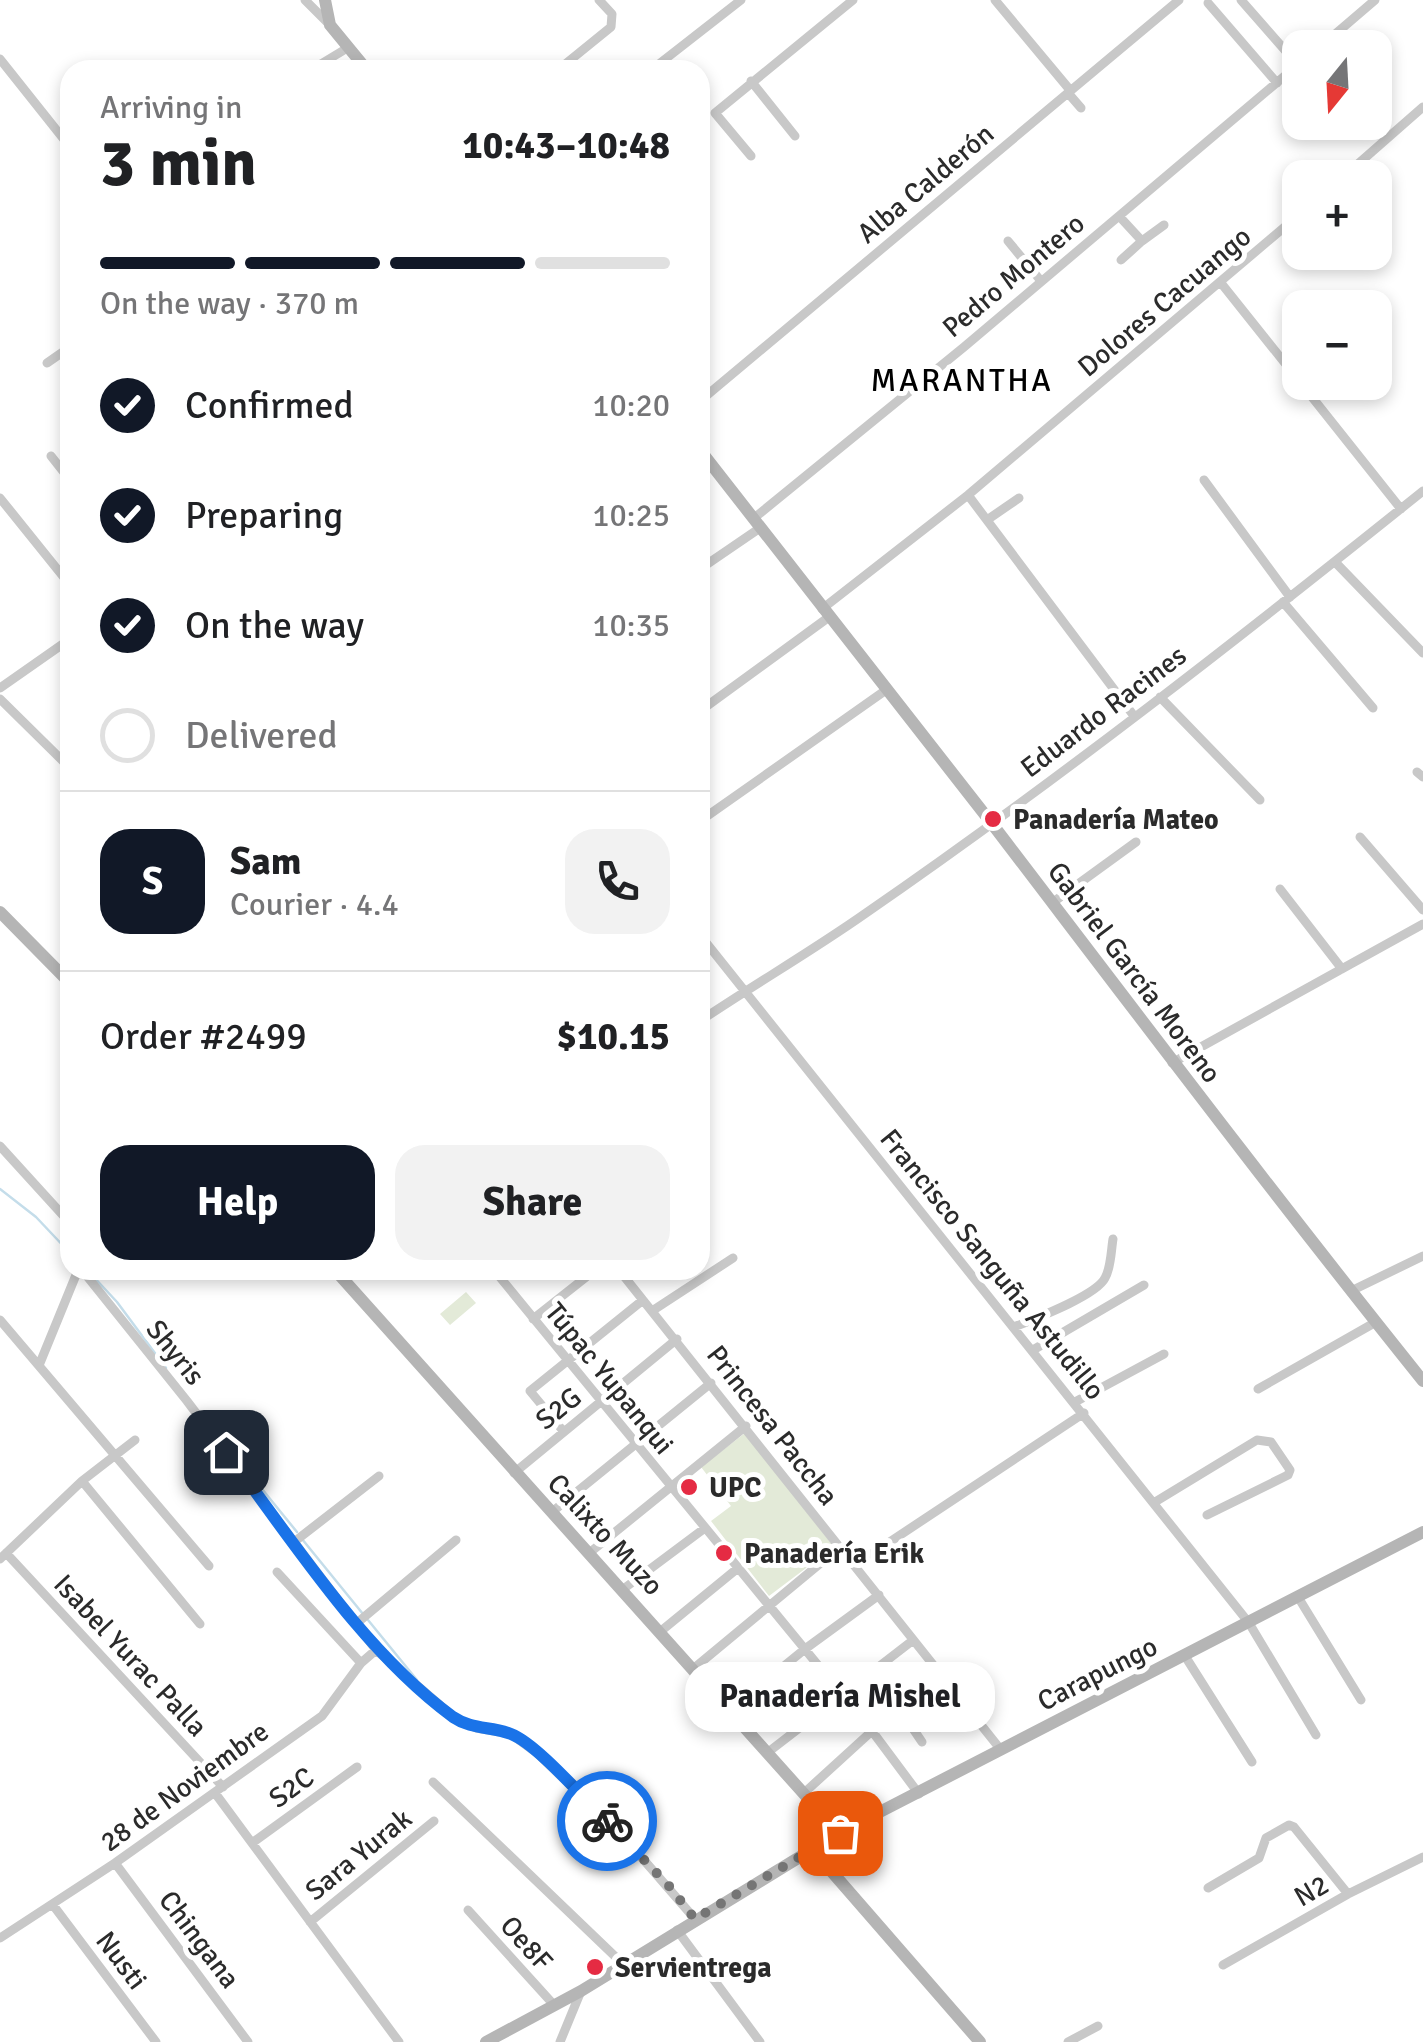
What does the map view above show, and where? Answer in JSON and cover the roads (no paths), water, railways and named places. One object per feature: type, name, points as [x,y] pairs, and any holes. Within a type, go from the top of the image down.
[{"type":"street","points":[[305,0],[360,60]]},
{"type":"street","points":[[325,0],[330,25]]},
{"type":"street","points":[[570,60],[611,27],[612,14],[598,0]]},
{"type":"street","points":[[664,60],[740,0]]},
{"type":"street","points":[[752,156],[715,113],[853,0]]},
{"type":"street","points":[[994,0],[1081,108]]},
{"type":"street","name":"Alba Calderón","points":[[710,394],[1179,0]]},
{"type":"street","points":[[1241,0],[1282,45]]},
{"type":"street","points":[[1339,30],[1375,0]]},
{"type":"street","points":[[1208,3],[1277,82]]},
{"type":"street","points":[[328,60],[349,47]]},
{"type":"street","points":[[1,63],[60,135]]},
{"type":"street","name":"Pedro Montero","points":[[710,561],[1282,78]]},
{"type":"street","points":[[751,81],[795,136]]},
{"type":"street","points":[[1363,160],[1423,107]]},
{"type":"street","points":[[1119,216],[1142,241]]},
{"type":"street","points":[[1121,260],[1164,225]]},
{"type":"street","name":"Dolores Cacuango","points":[[710,703],[826,613],[1282,230]]},
{"type":"street","points":[[1008,241],[1041,281]]},
{"type":"street","points":[[1221,283],[1282,359]]},
{"type":"street","points":[[47,363],[60,354]]},
{"type":"street","points":[[1314,400],[1401,509]]},
{"type":"street","points":[[51,456],[60,467]]},
{"type":"street","name":"Gabriel García Moreno","points":[[710,463],[1052,903],[1172,1064],[1423,1380]]},
{"type":"street","points":[[1204,480],[1287,599],[1373,708]]},
{"type":"street","name":"Eduardo Racines","points":[[710,1014],[864,915],[991,824],[1336,563],[1423,491]]},
{"type":"street","points":[[968,495],[1134,716]]},
{"type":"street","points":[[0,498],[60,573]]},
{"type":"street","points":[[987,520],[1019,498]]},
{"type":"street","points":[[1336,563],[1423,653]]},
{"type":"street","points":[[0,688],[60,647]]},
{"type":"street","points":[[710,814],[886,690]]},
{"type":"street","points":[[1160,697],[1260,800]]},
{"type":"street","points":[[0,700],[60,758]]},
{"type":"street","points":[[1360,837],[1423,910]]},
{"type":"street","points":[[1052,903],[1136,842]]},
{"type":"street","points":[[1280,889],[1342,969]]},
{"type":"street","points":[[0,912],[60,972]]},
{"type":"street","points":[[1172,1064],[1423,924]]},
{"type":"street","name":"Francisco Sanguña Astudillo","points":[[710,948],[1249,1623],[1316,1734]]},
{"type":"street","points":[[0,1146],[60,1212]]},
{"type":"street","points":[[1014,1327],[1068,1304],[1100,1284],[1106,1277],[1113,1239]]},
{"type":"street","points":[[1351,1290],[1423,1256]]},
{"type":"street","points":[[710,1273],[733,1258]]},
{"type":"street","points":[[40,1363],[76,1280]]},
{"type":"street","name":"Shyris","points":[[88,1280],[376,1650],[456,1719],[476,1728],[512,1734],[537,1754],[634,1848],[695,1919]]},
{"type":"street","name":"Calixto Muzo","points":[[344,1280],[840,1833]]},
{"type":"street","name":"Túpac Yupanqui","points":[[505,1280],[872,1731],[918,1794]]},
{"type":"street","points":[[533,1319],[582,1280]]},
{"type":"street","name":"Princesa Paccha","points":[[627,1280],[1001,1750]]},
{"type":"street","points":[[652,1311],[699,1280]]},
{"type":"street","points":[[1033,1350],[1144,1285]]},
{"type":"street","points":[[564,1432],[530,1391],[643,1300]]},
{"type":"street","points":[[0,1320],[209,1566]]},
{"type":"street","points":[[1258,1389],[1376,1322]]},
{"type":"street","name":"S2G","points":[[514,1472],[676,1339]]},
{"type":"street","points":[[1075,1402],[1164,1354]]},
{"type":"street","points":[[552,1512],[711,1383]]},
{"type":"street","points":[[855,1565],[1084,1414]]},
{"type":"street","points":[[588,1554],[746,1426]]},
{"type":"street","points":[[3,1556],[82,1480],[135,1440]]},
{"type":"street","points":[[1155,1502],[1257,1440],[1271,1442],[1287,1462],[1288,1475],[1207,1516]]},
{"type":"street","points":[[294,1542],[380,1476]]},
{"type":"street","points":[[82,1480],[200,1624]]},
{"type":"street","points":[[622,1590],[705,1528]]},
{"type":"street","name":"Carapungo","points":[[486,2042],[581,1991],[840,1833],[1423,1532]]},
{"type":"street","points":[[356,1623],[456,1540]]},
{"type":"street","points":[[693,1669],[840,1548]]},
{"type":"street","name":"Isabel Yurac Palla","points":[[3,1556],[219,1790],[252,1843],[399,2042]]},
{"type":"street","points":[[661,1630],[738,1568]]},
{"type":"street","points":[[278,1572],[360,1662]]},
{"type":"street","points":[[730,1710],[879,1595]]},
{"type":"street","points":[[1298,1598],[1361,1700]]},
{"type":"street","points":[[767,1753],[912,1641]]},
{"type":"street","name":"28 de Noviembre","points":[[0,1938],[116,1863],[322,1716],[360,1662],[376,1650]]},
{"type":"street","points":[[1185,1656],[1252,1762]]},
{"type":"street","points":[[804,1793],[872,1731],[944,1681]]},
{"type":"street","points":[[901,1711],[922,1742]]},
{"type":"street","name":"S2C","points":[[252,1843],[358,1767]]},
{"type":"street","points":[[432,1782],[622,1964]]},
{"type":"street","name":"Sara Yurak","points":[[310,1922],[434,1821]]},
{"type":"street","points":[[1208,1888],[1259,1858],[1266,1838],[1289,1825],[1294,1826],[1348,1894]]},
{"type":"street","points":[[812,1849],[980,2042]]},
{"type":"street","name":"N2","points":[[1223,1965],[1348,1894],[1423,1857]]},
{"type":"street","name":"Chingana","points":[[116,1863],[248,2042]]},
{"type":"street","name":"Nusti","points":[[53,1904],[156,2042]]},
{"type":"street","name":"Oe8F","points":[[468,1910],[554,2006]]},
{"type":"street","points":[[677,1930],[760,2042]]},
{"type":"street","points":[[560,2042],[581,1991]]},
{"type":"street","points":[[1068,2042],[1098,2026]]},
{"type":"waterway","points":[[0,1189],[36,1217],[60,1242]]},
{"type":"waterway","points":[[97,1280],[166,1368]]},
{"type":"waterway","points":[[226,1445],[297,1532]]},
{"type":"waterway","points":[[302,1539],[363,1614]]},
{"type":"waterway","points":[[368,1620],[417,1680]]},
{"type":"place","name":"Panadería Mateo","points":[[993,819]]},
{"type":"place","name":"UPC","points":[[689,1487]]},
{"type":"place","name":"Panadería Erik","points":[[724,1553]]},
{"type":"place","name":"Panadería Mishel","points":[[840,1833]]},
{"type":"place","name":"Servientrega","points":[[595,1967]]},
{"type":"district","name":"MARANTHA","points":[[962,380]]}]
